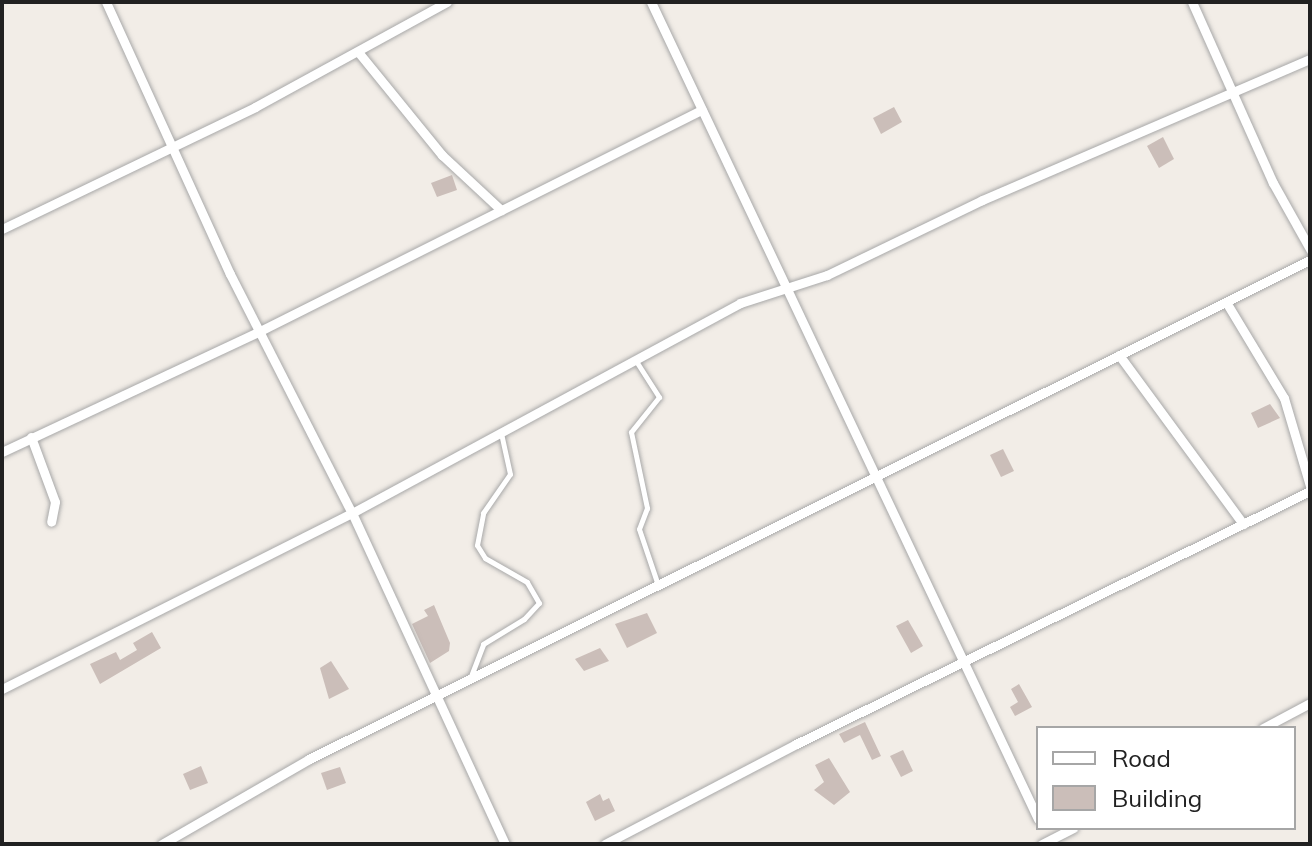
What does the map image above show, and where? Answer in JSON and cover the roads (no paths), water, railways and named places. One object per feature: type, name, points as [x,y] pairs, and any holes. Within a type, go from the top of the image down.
[{"type":"street","points":[[106,2],[260,331],[352,513],[505,844]]},
{"type":"street","points":[[2,229],[359,53],[447,2]]},
{"type":"street","points":[[651,2],[782,286],[878,478],[1036,815]]},
{"type":"street","points":[[1192,2],[1235,92],[1273,183],[1310,249]]},
{"type":"street","points":[[359,53],[442,155],[501,210]]},
{"type":"street","points":[[2,689],[352,513],[635,359],[782,286],[827,275],[982,200],[1310,59]]},
{"type":"street","points":[[2,452],[260,331],[702,110]]},
{"type":"street","points":[[162,844],[309,759],[439,697],[1310,260]]},
{"type":"street","points":[[605,844],[1310,488],[1284,398],[1226,302]]},
{"type":"street","points":[[1119,355],[1243,524]]},
{"type":"street","points":[[31,437],[55,502],[51,522]]},
{"type":"street","points":[[1267,726],[1310,703]]},
{"type":"street","points":[[1047,843],[1070,830]]},
{"type":"lane","points":[[635,359],[659,397],[631,431],[647,508],[639,529],[658,586]]},
{"type":"lane","points":[[469,682],[478,648],[524,619],[539,603],[527,582],[489,561],[477,545],[483,513],[510,474],[501,432]]}]
